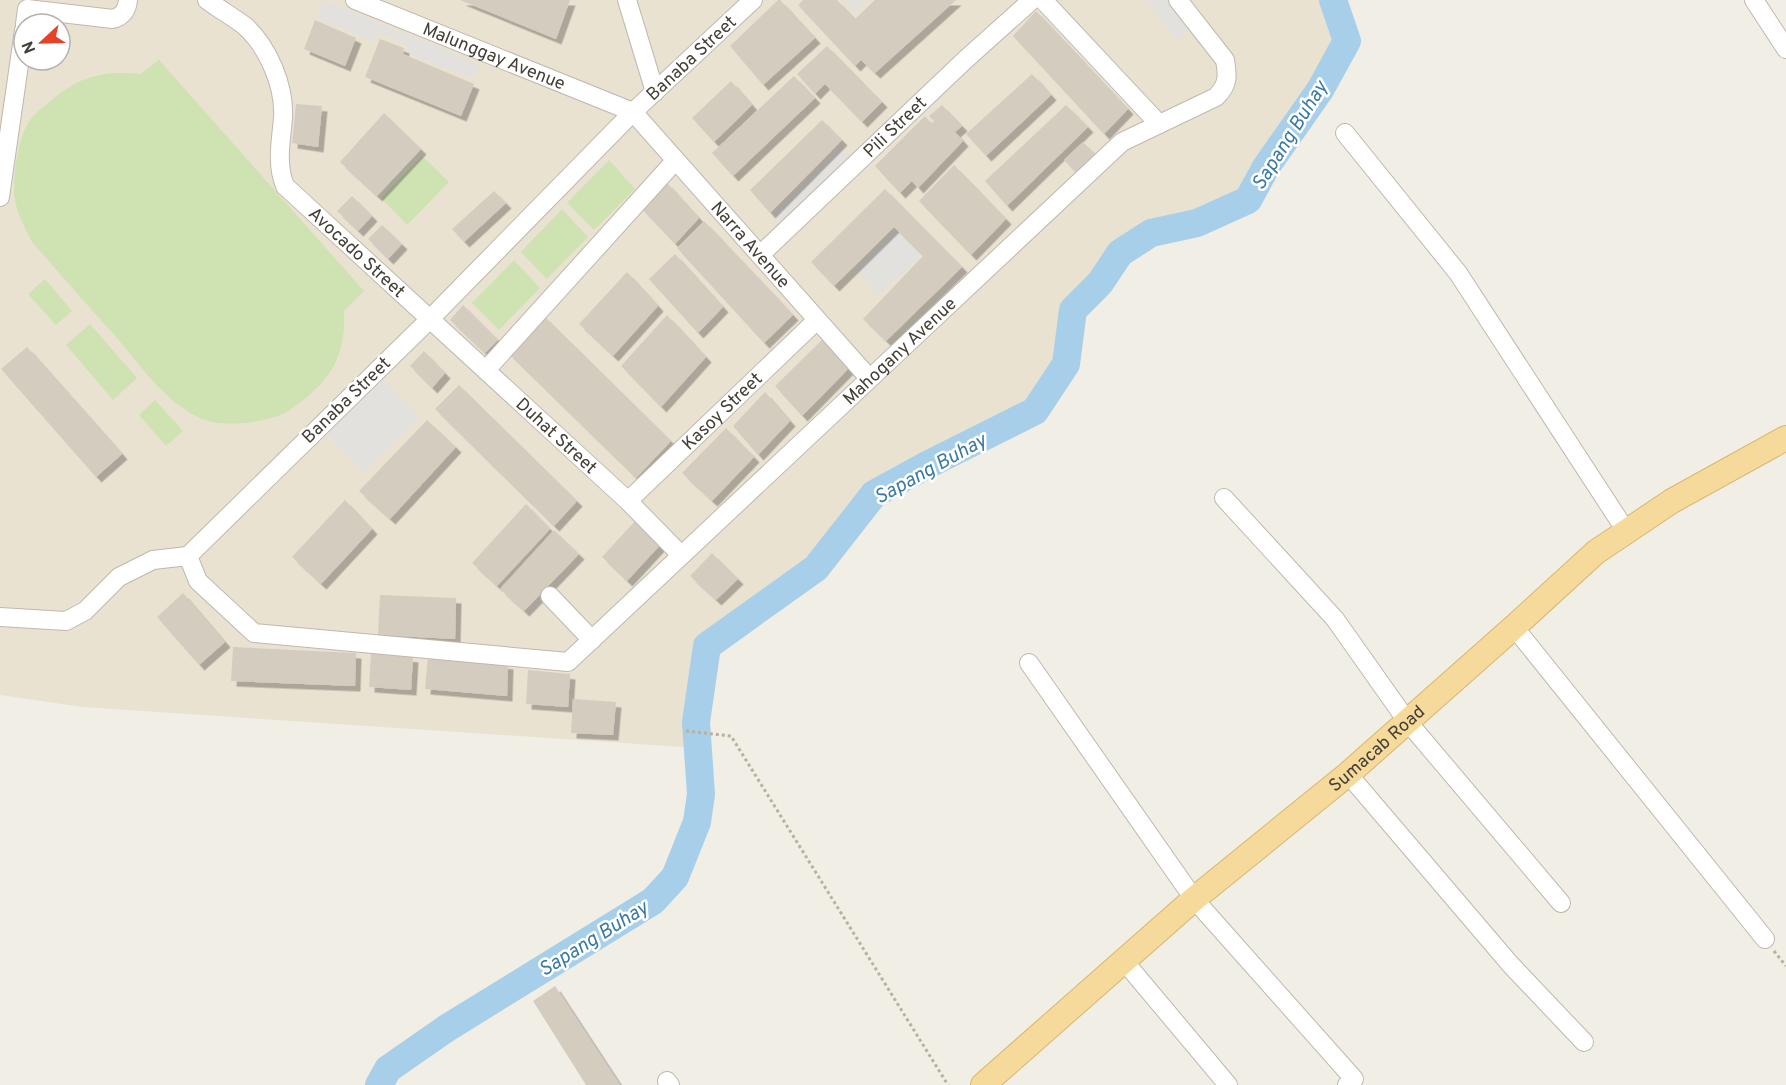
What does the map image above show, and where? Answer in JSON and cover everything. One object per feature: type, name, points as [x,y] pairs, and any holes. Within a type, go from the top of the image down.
[{"type":"main road","name":"Sumacab Road","points":[[983,1085],[1194,899],[1348,774],[1596,552],[1672,501],[1786,438]]},
{"type":"street","points":[[72,14],[113,19],[119,17],[127,8],[128,0]]},
{"type":"street","name":"Avocado Street","points":[[207,0],[246,27],[265,51],[272,67],[284,106],[279,171],[285,186],[430,319]]},
{"type":"street","name":"Malunggay Avenue","points":[[355,0],[633,112]]},
{"type":"street","points":[[627,0],[655,92]]},
{"type":"street","name":"Banaba Street","points":[[188,556],[430,319],[633,112],[753,0]]},
{"type":"street","name":"Pili Street","points":[[760,255],[965,60],[1032,0]]},
{"type":"street","points":[[1043,0],[1159,124]]},
{"type":"street","name":"Mahogany Avenue","points":[[188,556],[198,581],[255,633],[568,662],[1122,142],[1216,97],[1225,88],[1227,73],[1225,60],[1178,0]]},
{"type":"street","points":[[1754,0],[1786,50]]},
{"type":"street","points":[[27,12],[27,9],[53,12]]},
{"type":"street","points":[[0,197],[18,72]]},
{"type":"street","name":"Narra Avenue","points":[[633,112],[869,378]]},
{"type":"street","points":[[1346,133],[1458,273],[1626,531]]},
{"type":"street","points":[[486,370],[675,161]]},
{"type":"street","name":"Duhat Street","points":[[430,319],[628,501],[681,555]]},
{"type":"street","name":"Kasoy Street","points":[[628,501],[817,320]]},
{"type":"street","points":[[1224,498],[1335,618],[1407,721],[1561,903]]},
{"type":"street","points":[[0,617],[66,621],[85,611],[119,577],[153,560],[188,556]]},
{"type":"street","points":[[550,596],[592,640]]},
{"type":"street","points":[[1514,627],[1765,939]]},
{"type":"street","points":[[1029,663],[1194,899],[1354,1079],[1347,1085]]},
{"type":"street","points":[[1348,774],[1510,964],[1584,1042]]},
{"type":"street","points":[[1124,962],[1228,1085]]},
{"type":"path","points":[[686,731],[730,736],[948,1085]]},
{"type":"shaded area","points":[[0,0],[1333,0],[1347,41],[1320,90],[1266,167],[1248,200],[1197,223],[1151,233],[1120,253],[1100,283],[1073,310],[1066,364],[1035,411],[874,494],[816,568],[707,646],[696,722],[698,748],[82,707],[0,695]]},
{"type":"shaded area","points":[[323,0],[480,65],[474,79],[406,53],[408,45],[380,33],[375,42],[316,17]]},
{"type":"shaded area","points":[[845,0],[869,0],[856,13]]},
{"type":"shaded area","points":[[1147,0],[1173,0],[1194,27],[1176,40]]},
{"type":"shaded area","points":[[839,148],[853,163],[784,226],[773,213]]},
{"type":"shaded area","points":[[897,230],[920,256],[878,296],[856,269]]},
{"type":"shaded area","points":[[383,379],[420,418],[364,472],[327,434]]},
{"type":"green space","points":[[159,60],[364,291],[344,311],[343,338],[336,362],[330,372],[313,392],[278,416],[245,423],[211,422],[177,404],[145,373],[32,242],[18,210],[14,197],[17,156],[25,130],[34,115],[69,87],[90,77],[113,73],[140,74]]},
{"type":"green space","points":[[422,156],[449,182],[407,225],[381,198]]},
{"type":"green space","points":[[609,160],[635,189],[594,230],[567,203]]},
{"type":"green space","points":[[562,209],[588,237],[547,279],[521,252]]},
{"type":"green space","points":[[514,260],[540,288],[499,330],[472,303]]},
{"type":"green space","points":[[45,279],[72,311],[56,325],[28,294]]},
{"type":"green space","points":[[90,324],[137,378],[113,400],[66,345]]},
{"type":"green space","points":[[155,400],[183,431],[166,446],[139,415]]},
{"type":"building","points":[[460,0],[570,0],[556,39]]},
{"type":"building","points":[[778,0],[815,38],[763,85],[730,46]]},
{"type":"building","points":[[803,0],[837,0],[855,19],[875,0],[956,0],[875,73],[861,60],[855,66],[798,5]]},
{"type":"building","points":[[1036,11],[1128,109],[1104,134],[1013,36]]},
{"type":"building","points":[[315,20],[356,38],[345,66],[304,49]]},
{"type":"building","points":[[380,39],[404,48],[403,54],[474,84],[461,116],[365,77]]},
{"type":"building","points":[[827,46],[882,102],[862,122],[825,84],[815,94],[797,74]]},
{"type":"building","points":[[1032,74],[1051,95],[986,156],[966,134]]},
{"type":"building","points":[[794,76],[815,98],[733,176],[712,153]]},
{"type":"building","points":[[731,81],[752,105],[714,142],[692,118]]},
{"type":"building","points":[[296,104],[322,106],[318,147],[292,143]]},
{"type":"building","points":[[942,105],[962,126],[955,132],[963,141],[918,188],[912,181],[900,193],[875,166],[925,116],[932,124],[934,121],[929,116]]},
{"type":"building","points":[[1066,105],[1088,127],[1007,206],[985,181]]},
{"type":"building","points":[[384,113],[421,149],[377,196],[340,162]]},
{"type":"building","points":[[822,120],[842,140],[770,213],[750,190]]},
{"type":"building","points":[[1083,142],[1095,154],[1076,173],[1064,160]]},
{"type":"building","points":[[954,165],[1006,219],[971,255],[919,201]]},
{"type":"building","points":[[666,182],[699,218],[675,244],[641,208]]},
{"type":"building","points":[[885,189],[962,267],[886,341],[863,319],[923,256],[894,227],[834,286],[811,262]]},
{"type":"building","points":[[494,191],[506,203],[464,242],[452,229]]},
{"type":"building","points":[[352,196],[372,216],[358,231],[337,211]]},
{"type":"building","points":[[704,221],[793,315],[764,343],[677,248]]},
{"type":"building","points":[[382,225],[402,244],[388,259],[368,239]]},
{"type":"building","points":[[675,254],[723,307],[698,333],[649,279]]},
{"type":"building","points":[[627,272],[658,306],[613,356],[579,324]]},
{"type":"building","points":[[463,305],[498,340],[485,353],[450,320]]},
{"type":"building","points":[[667,315],[706,357],[661,407],[621,366]]},
{"type":"building","points":[[544,316],[671,441],[636,478],[508,353]]},
{"type":"building","points":[[823,339],[850,367],[802,416],[775,386]]},
{"type":"building","points":[[27,347],[122,454],[96,477],[1,369]]},
{"type":"building","points":[[424,351],[445,373],[432,388],[410,366]]},
{"type":"building","points":[[459,385],[577,501],[554,526],[435,409]]},
{"type":"building","points":[[765,392],[790,421],[758,455],[733,426]]},
{"type":"building","points":[[427,420],[456,447],[390,519],[359,491]]},
{"type":"building","points":[[726,428],[754,457],[712,501],[682,473]]},
{"type":"building","points":[[345,500],[372,529],[321,584],[292,557]]},
{"type":"building","points":[[526,504],[550,529],[497,586],[472,563]]},
{"type":"building","points":[[636,520],[661,544],[627,581],[602,557]]},
{"type":"building","points":[[554,530],[579,554],[524,611],[500,589]]},
{"type":"building","points":[[712,553],[738,579],[716,600],[690,576]]},
{"type":"building","points":[[183,593],[225,642],[199,665],[157,617]]},
{"type":"building","points":[[380,595],[456,598],[455,639],[378,635]]},
{"type":"building","points":[[233,647],[356,653],[355,686],[231,681]]},
{"type":"building","points":[[371,653],[413,657],[411,690],[369,687]]},
{"type":"building","points":[[428,656],[508,664],[507,696],[425,689]]},
{"type":"building","points":[[528,670],[570,674],[568,707],[526,704]]},
{"type":"building","points":[[573,699],[616,702],[613,735],[571,733]]},
{"type":"building","points":[[555,986],[620,1085],[586,1085],[533,1001]]},
{"type":"waterway","name":"Sapang Buhay","points":[[379,1085],[388,1069],[447,1028],[653,901],[675,877],[697,822],[701,794],[696,722],[707,646],[816,568],[874,494],[1035,411],[1066,364],[1073,310],[1100,283],[1120,253],[1151,233],[1197,223],[1248,200],[1266,167],[1320,90],[1347,41],[1333,0]]}]
